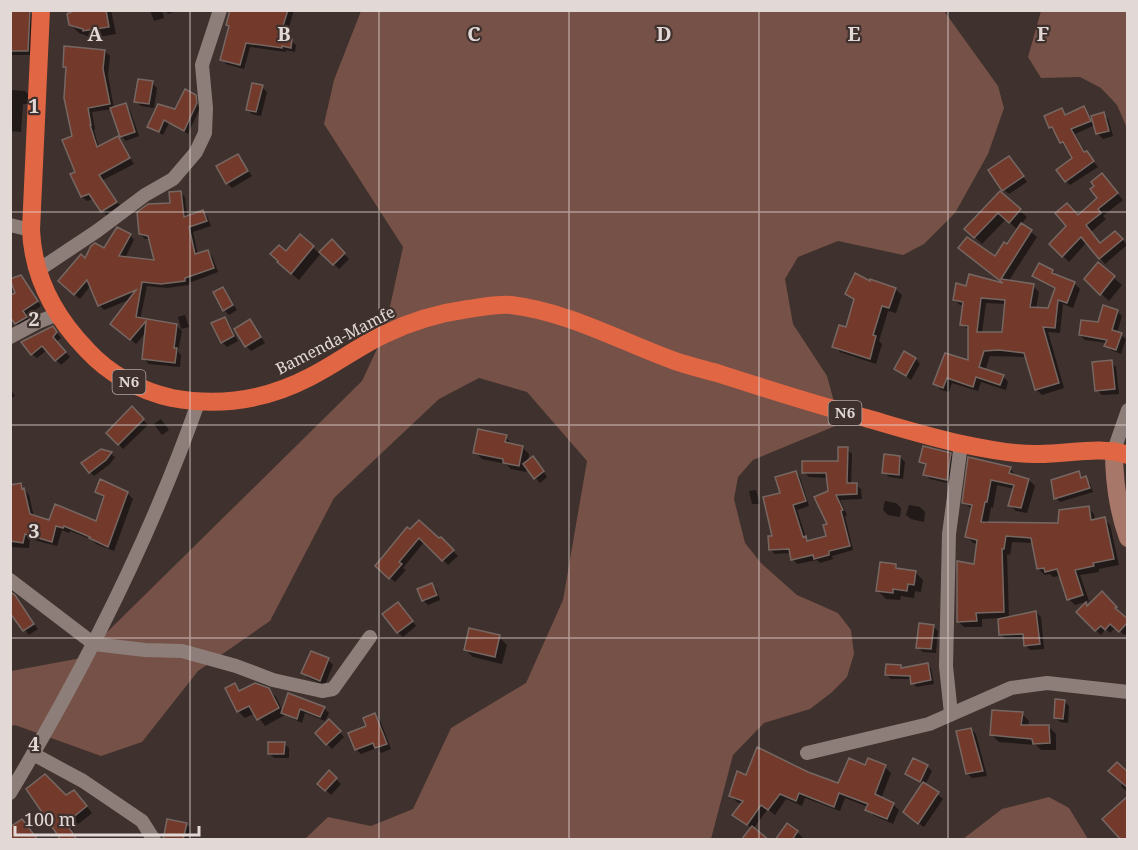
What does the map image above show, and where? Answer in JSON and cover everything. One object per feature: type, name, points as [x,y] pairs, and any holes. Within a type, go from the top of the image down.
[{"type":"highway","name":"Bamenda-Mamfe","points":[[41,10],[31,230],[37,271],[67,329],[93,357],[116,375],[134,385],[163,396],[198,403],[243,400],[282,390],[311,377],[384,334],[419,320],[450,311],[501,305],[515,306],[572,320],[678,362],[804,402],[961,444],[1034,454],[1121,452]]},
{"type":"street","points":[[37,271],[97,231],[145,195],[173,179],[196,152],[205,132],[206,108],[202,65],[220,10]]},
{"type":"street","points":[[10,225],[31,230]]},
{"type":"street","points":[[10,337],[58,314]]},
{"type":"street","points":[[10,793],[94,644],[147,532],[198,403]]},
{"type":"street","points":[[1128,410],[1115,493],[1120,518],[1128,538]]},
{"type":"street","points":[[951,714],[946,666],[949,534],[961,444]]},
{"type":"street","points":[[10,580],[94,644],[145,650],[182,651],[236,666],[273,681],[322,691],[333,689],[370,637]]},
{"type":"street","points":[[807,753],[929,724],[1011,688],[1047,683],[1128,692]]},
{"type":"street","points":[[33,754],[84,781],[142,821],[154,840]]},
{"type":"shaded area","points":[[361,11],[944,11],[998,86],[1004,108],[988,154],[955,213],[924,244],[903,255],[838,241],[798,257],[785,279],[793,324],[827,376],[840,424],[753,460],[738,477],[734,499],[745,543],[761,563],[797,595],[838,613],[851,630],[854,654],[847,677],[831,693],[810,709],[764,723],[733,755],[711,839],[305,839],[328,817],[371,826],[413,809],[451,728],[526,683],[563,600],[587,461],[527,392],[479,378],[439,399],[334,498],[270,621],[198,671],[142,742],[101,756],[15,725],[11,726],[11,671],[87,657],[95,644],[362,381],[384,334],[403,247],[324,124],[334,80]]},
{"type":"shaded area","points":[[1041,11],[1127,11],[1127,128],[1117,105],[1101,88],[1080,77],[1041,78],[1028,57]]},
{"type":"shaded area","points":[[1049,797],[1069,808],[1088,839],[963,839],[1002,809]]},
{"type":"building","points":[[10,10],[30,10],[28,51],[10,51]]},
{"type":"building","points":[[75,10],[106,10],[109,27],[83,31],[83,29],[69,25],[67,14]]},
{"type":"building","points":[[230,10],[288,10],[281,32],[284,33],[283,37],[292,39],[291,48],[246,43],[240,65],[220,60],[229,26],[226,25]]},
{"type":"building","points":[[64,46],[105,50],[103,69],[110,104],[88,108],[90,125],[97,147],[118,136],[130,158],[99,175],[117,202],[101,212],[89,194],[81,197],[70,174],[75,172],[62,140],[72,136],[64,98],[66,67],[63,67]]},
{"type":"building","points":[[138,79],[153,81],[149,104],[134,102]]},
{"type":"building","points":[[252,83],[263,85],[256,112],[246,110]]},
{"type":"building","points":[[185,89],[196,95],[197,103],[184,131],[164,120],[159,132],[147,127],[158,104],[175,109]]},
{"type":"building","points":[[126,103],[135,132],[120,137],[110,108]]},
{"type":"building","points":[[1084,106],[1091,121],[1071,129],[1084,152],[1087,151],[1094,161],[1065,182],[1056,170],[1072,158],[1063,142],[1060,143],[1052,127],[1049,128],[1044,116],[1062,108],[1065,115]]},
{"type":"building","points":[[1104,112],[1109,131],[1096,134],[1091,116]]},
{"type":"building","points":[[238,154],[248,171],[226,184],[216,166]]},
{"type":"building","points":[[1009,156],[1024,176],[1002,191],[988,170]]},
{"type":"building","points":[[1102,173],[1118,193],[1098,209],[1101,213],[1086,225],[1100,243],[1115,231],[1123,239],[1099,259],[1081,237],[1062,257],[1049,244],[1066,226],[1055,213],[1067,203],[1078,215],[1097,198],[1090,189],[1094,186],[1091,182]]},
{"type":"building","points":[[181,191],[184,217],[203,210],[207,221],[189,227],[195,254],[208,250],[214,268],[185,278],[185,281],[161,284],[142,282],[136,317],[177,324],[174,348],[177,348],[175,363],[142,359],[146,321],[130,340],[110,324],[136,290],[98,306],[87,280],[74,295],[58,281],[81,254],[85,258],[95,243],[104,248],[117,227],[131,234],[119,256],[154,260],[148,236],[139,234],[137,212],[148,204],[170,203],[169,192]]},
{"type":"building","points":[[1000,191],[1021,209],[1009,223],[998,213],[974,238],[964,229]]},
{"type":"building","points":[[1021,223],[1032,230],[1001,279],[1034,284],[1030,307],[1048,308],[1055,288],[1032,276],[1039,263],[1053,270],[1052,273],[1075,282],[1067,303],[1058,300],[1055,328],[1043,327],[1059,383],[1035,390],[1024,353],[999,350],[984,351],[979,367],[1004,375],[1000,385],[976,377],[973,387],[947,378],[943,388],[933,384],[945,353],[968,360],[968,326],[960,325],[963,302],[953,300],[956,283],[966,286],[969,274],[1003,283],[958,248],[967,237],[995,256],[1004,242],[1007,244]],"holes":[[[981,298],[1005,300],[1002,332],[977,332]]]},
{"type":"building","points":[[300,234],[314,246],[291,274],[270,254],[279,245],[286,251]]},
{"type":"building","points":[[332,239],[345,253],[333,265],[319,252]]},
{"type":"building","points":[[1098,262],[1115,276],[1100,295],[1084,279]]},
{"type":"building","points":[[855,273],[870,281],[870,279],[896,288],[889,308],[882,306],[873,335],[876,336],[870,359],[832,347],[839,325],[846,327],[854,299],[845,294]]},
{"type":"building","points":[[21,275],[38,301],[23,311],[27,317],[15,324],[10,317],[10,295],[15,293],[10,279]]},
{"type":"building","points":[[223,287],[233,305],[223,311],[213,292]]},
{"type":"building","points":[[1103,305],[1118,310],[1112,330],[1122,333],[1116,350],[1104,346],[1107,340],[1079,335],[1081,320],[1098,322]]},
{"type":"building","points":[[225,317],[234,336],[221,343],[211,323]]},
{"type":"building","points":[[250,319],[261,337],[245,347],[234,329]]},
{"type":"building","points":[[53,326],[57,332],[53,337],[66,352],[55,361],[42,346],[31,355],[21,342]]},
{"type":"building","points":[[904,351],[916,358],[906,376],[894,369]]},
{"type":"building","points":[[1112,360],[1115,389],[1095,391],[1092,362]]},
{"type":"building","points":[[132,406],[144,419],[118,445],[106,433]]},
{"type":"building","points":[[478,429],[507,435],[505,442],[523,446],[519,466],[503,463],[503,459],[473,453]]},
{"type":"building","points":[[923,446],[951,453],[947,480],[923,475],[926,464],[919,462]]},
{"type":"building","points":[[838,447],[848,447],[847,483],[857,483],[857,494],[836,495],[843,510],[841,511],[850,546],[829,551],[829,555],[814,559],[813,555],[791,560],[789,549],[769,550],[768,536],[772,536],[763,497],[780,493],[775,477],[796,471],[806,501],[793,505],[803,537],[806,536],[807,541],[826,536],[823,525],[827,524],[814,497],[828,491],[826,473],[802,473],[802,461],[838,461]]},
{"type":"building","points":[[101,449],[112,452],[106,460],[89,473],[81,463]]},
{"type":"building","points":[[884,454],[900,456],[899,475],[882,473]]},
{"type":"building","points":[[533,456],[544,471],[534,479],[523,464]]},
{"type":"building","points":[[968,457],[1011,467],[1009,473],[1029,479],[1021,508],[1008,506],[1014,485],[991,480],[981,522],[1058,523],[1059,510],[1089,506],[1091,520],[1105,517],[1114,559],[1093,563],[1094,566],[1075,570],[1083,595],[1067,600],[1057,569],[1045,572],[1044,568],[1037,569],[1031,538],[1006,536],[1004,549],[1002,549],[1004,612],[976,613],[977,621],[957,622],[957,561],[974,564],[977,540],[965,537],[972,505],[962,503]]},
{"type":"building","points":[[1079,471],[1081,478],[1086,476],[1090,488],[1054,499],[1051,480]]},
{"type":"building","points":[[100,479],[128,492],[108,547],[64,526],[63,528],[56,526],[52,542],[25,534],[23,543],[10,541],[10,485],[21,483],[30,514],[49,520],[55,504],[96,521],[104,496],[95,492]]},
{"type":"building","points":[[419,520],[454,550],[442,561],[419,538],[399,562],[402,564],[389,579],[375,566],[407,527],[410,529]]},
{"type":"building","points":[[880,562],[896,564],[896,568],[916,571],[914,585],[908,584],[907,591],[893,589],[893,593],[876,591]]},
{"type":"building","points":[[432,583],[437,595],[422,601],[417,589]]},
{"type":"building","points":[[1102,591],[1117,607],[1115,608],[1128,619],[1119,632],[1110,624],[1105,630],[1101,626],[1095,631],[1076,612],[1086,602],[1087,606]]},
{"type":"building","points":[[10,592],[15,595],[34,624],[23,631],[10,613]]},
{"type":"building","points":[[398,602],[413,621],[397,633],[382,614]]},
{"type":"building","points":[[1036,611],[1040,644],[1024,646],[1023,634],[999,635],[998,619]]},
{"type":"building","points":[[919,623],[934,625],[931,649],[916,648]]},
{"type":"building","points":[[469,628],[500,635],[495,657],[464,650]]},
{"type":"building","points":[[311,651],[329,658],[320,681],[301,673]]},
{"type":"building","points":[[928,663],[931,680],[911,684],[910,676],[885,675],[886,664],[901,665],[901,668]]},
{"type":"building","points":[[235,683],[239,691],[255,683],[269,688],[279,708],[257,720],[249,706],[237,712],[225,688]]},
{"type":"building","points":[[288,693],[325,707],[320,717],[300,709],[297,719],[281,713]]},
{"type":"building","points":[[1055,699],[1065,700],[1063,719],[1054,718]]},
{"type":"building","points":[[992,710],[1023,712],[1021,725],[1049,725],[1050,743],[1033,744],[1032,739],[990,735]]},
{"type":"building","points":[[375,713],[387,744],[375,748],[373,743],[355,750],[348,733],[366,726],[363,718]]},
{"type":"building","points":[[329,719],[341,731],[326,745],[315,733]]},
{"type":"building","points":[[971,728],[983,771],[966,774],[956,731]]},
{"type":"building","points":[[268,742],[285,742],[284,754],[268,754]]},
{"type":"building","points":[[757,747],[808,772],[838,783],[849,758],[865,765],[868,758],[886,765],[875,794],[894,803],[887,819],[865,810],[868,804],[839,793],[834,807],[799,793],[796,801],[780,794],[768,810],[761,805],[747,825],[732,815],[743,801],[729,796],[737,771],[746,775]]},
{"type":"building","points":[[913,758],[928,765],[920,782],[905,774]]},
{"type":"building","points":[[1117,762],[1128,772],[1128,788],[1108,771]]},
{"type":"building","points":[[329,770],[337,778],[325,791],[317,784]]},
{"type":"building","points":[[45,774],[66,795],[74,790],[87,806],[66,823],[77,840],[61,840],[26,789]]},
{"type":"building","points":[[923,782],[939,792],[918,824],[903,812]]},
{"type":"building","points":[[1128,796],[1128,840],[1121,840],[1102,819]]},
{"type":"building","points":[[22,819],[38,840],[10,840],[10,827]]},
{"type":"building","points":[[167,819],[187,823],[183,840],[163,840]]},
{"type":"building","points":[[787,823],[798,831],[792,840],[775,840]]},
{"type":"building","points":[[752,826],[769,840],[741,840]]}]
